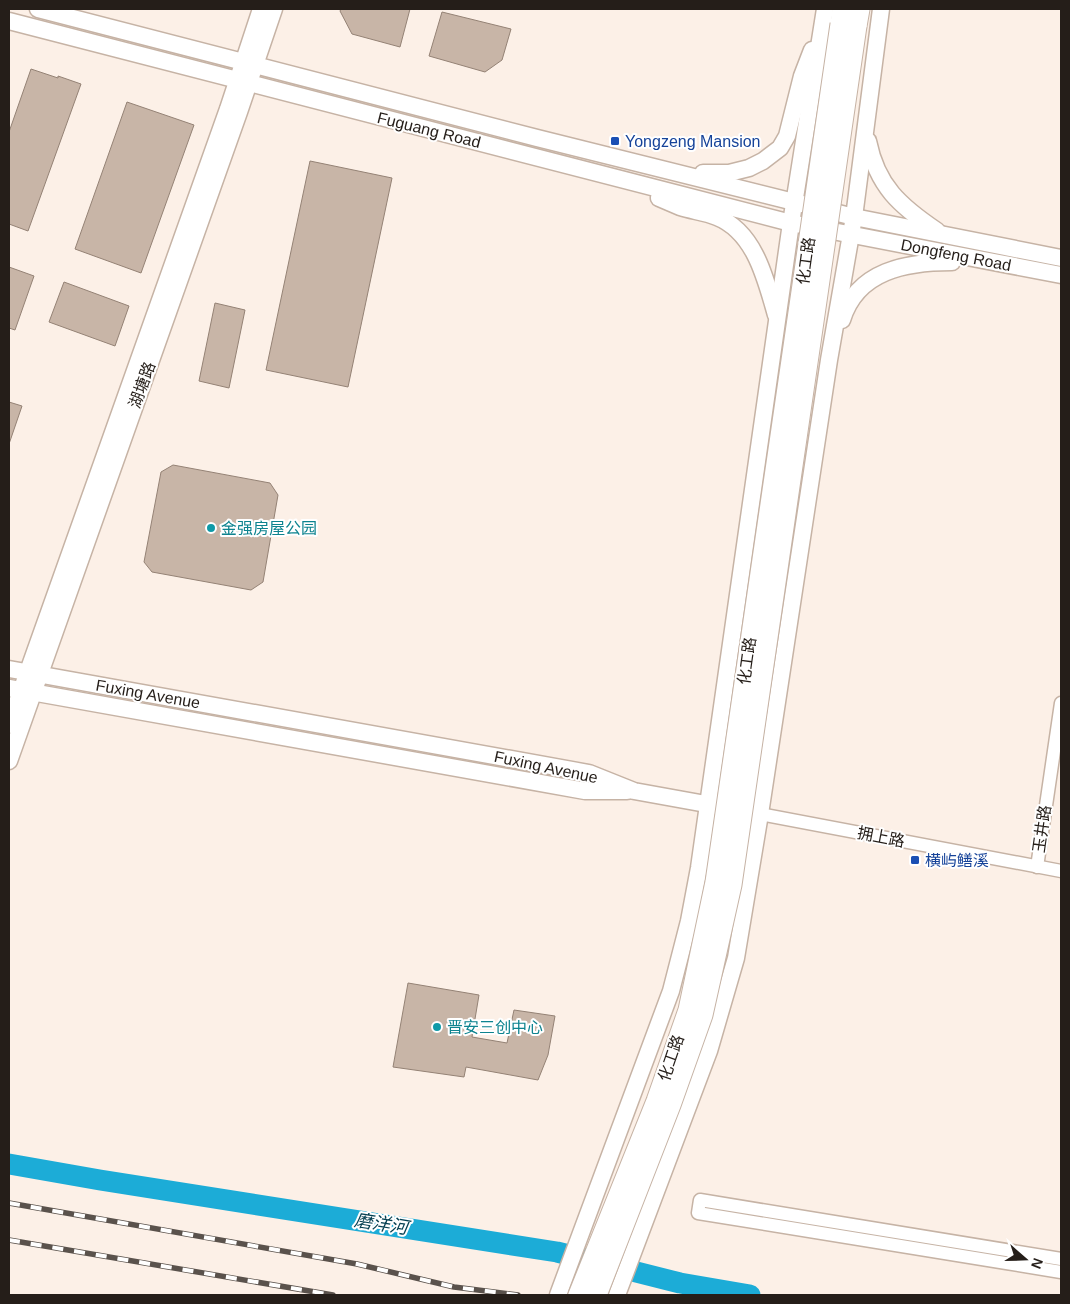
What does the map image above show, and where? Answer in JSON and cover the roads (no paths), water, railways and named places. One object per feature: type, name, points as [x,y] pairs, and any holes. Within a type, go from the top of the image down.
[{"type":"highway","name":"化工路","points":[[578,1295],[656,1101],[688,1010],[715,882],[844,19]]},
{"type":"highway","name":"化工路","points":[[597,1295],[672,1105],[703,1015],[732,885],[844,19]]},
{"type":"main road","name":"Fuguang Road","points":[[38,9],[679,174],[854,217]]},
{"type":"main road","name":"湖塘路","points":[[250,63],[261,9]]},
{"type":"main road","name":"湖塘路","points":[[9,725],[21,690],[34,674],[250,63],[274,9]]},
{"type":"main road","points":[[825,9],[844,19]]},
{"type":"main road","points":[[617,1295],[708,1051],[736,958],[760,814],[829,360],[854,217],[881,9]]},
{"type":"main road","points":[[679,174],[739,172],[763,161],[780,148],[787,136],[802,76],[844,19]]},
{"type":"main road","points":[[558,1295],[671,991],[684,942],[699,868],[791,223],[844,19]]},
{"type":"main road","name":"Fuguang Road","points":[[9,21],[601,175],[791,223],[850,235]]},
{"type":"main road","points":[[866,131],[877,173],[887,190],[915,216],[943,235]]},
{"type":"main road","points":[[601,175],[680,206],[716,216],[732,226],[746,242],[759,262],[778,321]]},
{"type":"main road","name":"Dongfeng Road","points":[[854,217],[1061,258]]},
{"type":"main road","name":"Dongfeng Road","points":[[850,235],[1061,275]]},
{"type":"main road","points":[[829,360],[844,312],[849,303],[855,294],[876,276],[898,267],[928,262],[990,262]]},
{"type":"main road","name":"Fuxing Avenue","points":[[9,669],[589,773],[634,791]]},
{"type":"main road","name":"湖塘路","points":[[9,761],[21,690]]},
{"type":"main road","name":"Fuxing Avenue","points":[[21,690],[585,791],[634,791]]},
{"type":"main road","points":[[634,791],[760,814]]},
{"type":"street","name":"玉井路","points":[[1037,867],[1061,703]]},
{"type":"street","name":"拥上路","points":[[760,814],[1061,872]]},
{"type":"street","points":[[1061,1259],[700,1200],[698,1213],[1061,1272]]},
{"type":"waterway","name":"磨洋河","points":[[9,1164],[557,1252],[680,1283],[750,1295]]},
{"type":"railway","points":[[9,1203],[357,1264],[454,1287],[518,1295]]},
{"type":"railway","points":[[9,1240],[333,1295]]},
{"type":"place","name":"Yongzeng Mansion","points":[[615,141]]},
{"type":"place","name":"金强房屋公园","points":[[211,528]]},
{"type":"place","name":"横屿鳝溪","points":[[915,860]]},
{"type":"place","name":"晋安三创中心","points":[[437,1027]]}]
